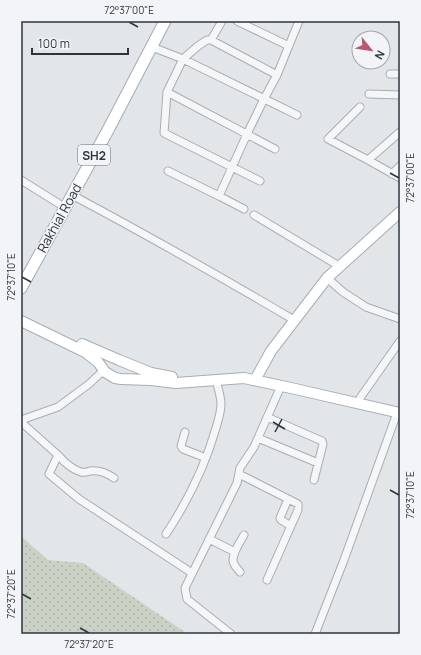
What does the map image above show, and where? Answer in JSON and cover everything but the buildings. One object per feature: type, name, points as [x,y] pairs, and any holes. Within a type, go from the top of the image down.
[{"type":"main road","name":"Rakhial Road","points":[[21,277],[160,21]]},
{"type":"main road","name":"Rakhial Road","points":[[21,288],[165,21]]},
{"type":"main road","points":[[257,378],[271,351],[327,278],[400,212]]},
{"type":"main road","points":[[21,314],[89,348],[119,360],[151,377]]},
{"type":"main road","points":[[21,321],[85,352],[98,362],[107,374],[115,378],[151,377],[176,380],[257,378],[360,398],[399,411]]},
{"type":"main road","points":[[104,370],[106,364],[110,361],[119,360]]},
{"type":"main road","points":[[176,380],[244,372],[281,386],[399,411]]},
{"type":"street","points":[[222,21],[210,40],[207,40],[198,46],[183,59],[167,92],[164,133],[260,181]]},
{"type":"street","points":[[237,21],[289,46]]},
{"type":"street","points":[[219,196],[247,134],[277,75],[299,21]]},
{"type":"street","points":[[210,40],[277,75]]},
{"type":"street","points":[[152,47],[183,59],[297,115]]},
{"type":"street","points":[[390,74],[400,74]]},
{"type":"street","points":[[167,92],[275,149]]},
{"type":"street","points":[[369,94],[400,95]]},
{"type":"street","points":[[360,107],[328,139],[400,178]]},
{"type":"street","points":[[368,160],[400,132]]},
{"type":"street","points":[[392,174],[400,166]]},
{"type":"street","points":[[168,171],[244,208]]},
{"type":"street","points":[[21,180],[61,205]]},
{"type":"street","points":[[72,195],[169,247],[294,320]]},
{"type":"street","points":[[254,214],[339,266]]},
{"type":"street","points":[[327,278],[343,292],[366,306],[400,319]]},
{"type":"street","points":[[360,398],[400,341]]},
{"type":"street","points":[[104,370],[89,384],[58,407],[21,421],[70,467],[81,472],[97,471],[108,473],[114,478]]},
{"type":"street","points":[[89,384],[104,378],[115,378]]},
{"type":"street","points":[[166,534],[177,517],[197,479],[210,448],[219,417],[221,403],[216,380]]},
{"type":"street","points":[[231,634],[187,599],[185,588],[237,483],[240,468],[254,447],[281,386]]},
{"type":"street","points":[[315,634],[399,411]]},
{"type":"street","points":[[268,417],[322,441],[323,444],[314,480]]},
{"type":"street","points":[[185,432],[181,446],[182,448],[206,458]]},
{"type":"street","points":[[258,438],[318,464]]},
{"type":"street","points":[[58,455],[49,474],[79,499],[192,573]]},
{"type":"street","points":[[239,474],[298,504],[291,526],[267,580]]},
{"type":"street","points":[[288,499],[280,518],[291,526]]},
{"type":"street","points":[[240,572],[234,565],[233,560],[235,552],[244,535]]},
{"type":"street","points":[[209,539],[235,552]]},
{"type":"green space","points":[[21,536],[48,560],[83,563],[188,634],[21,634]]}]
